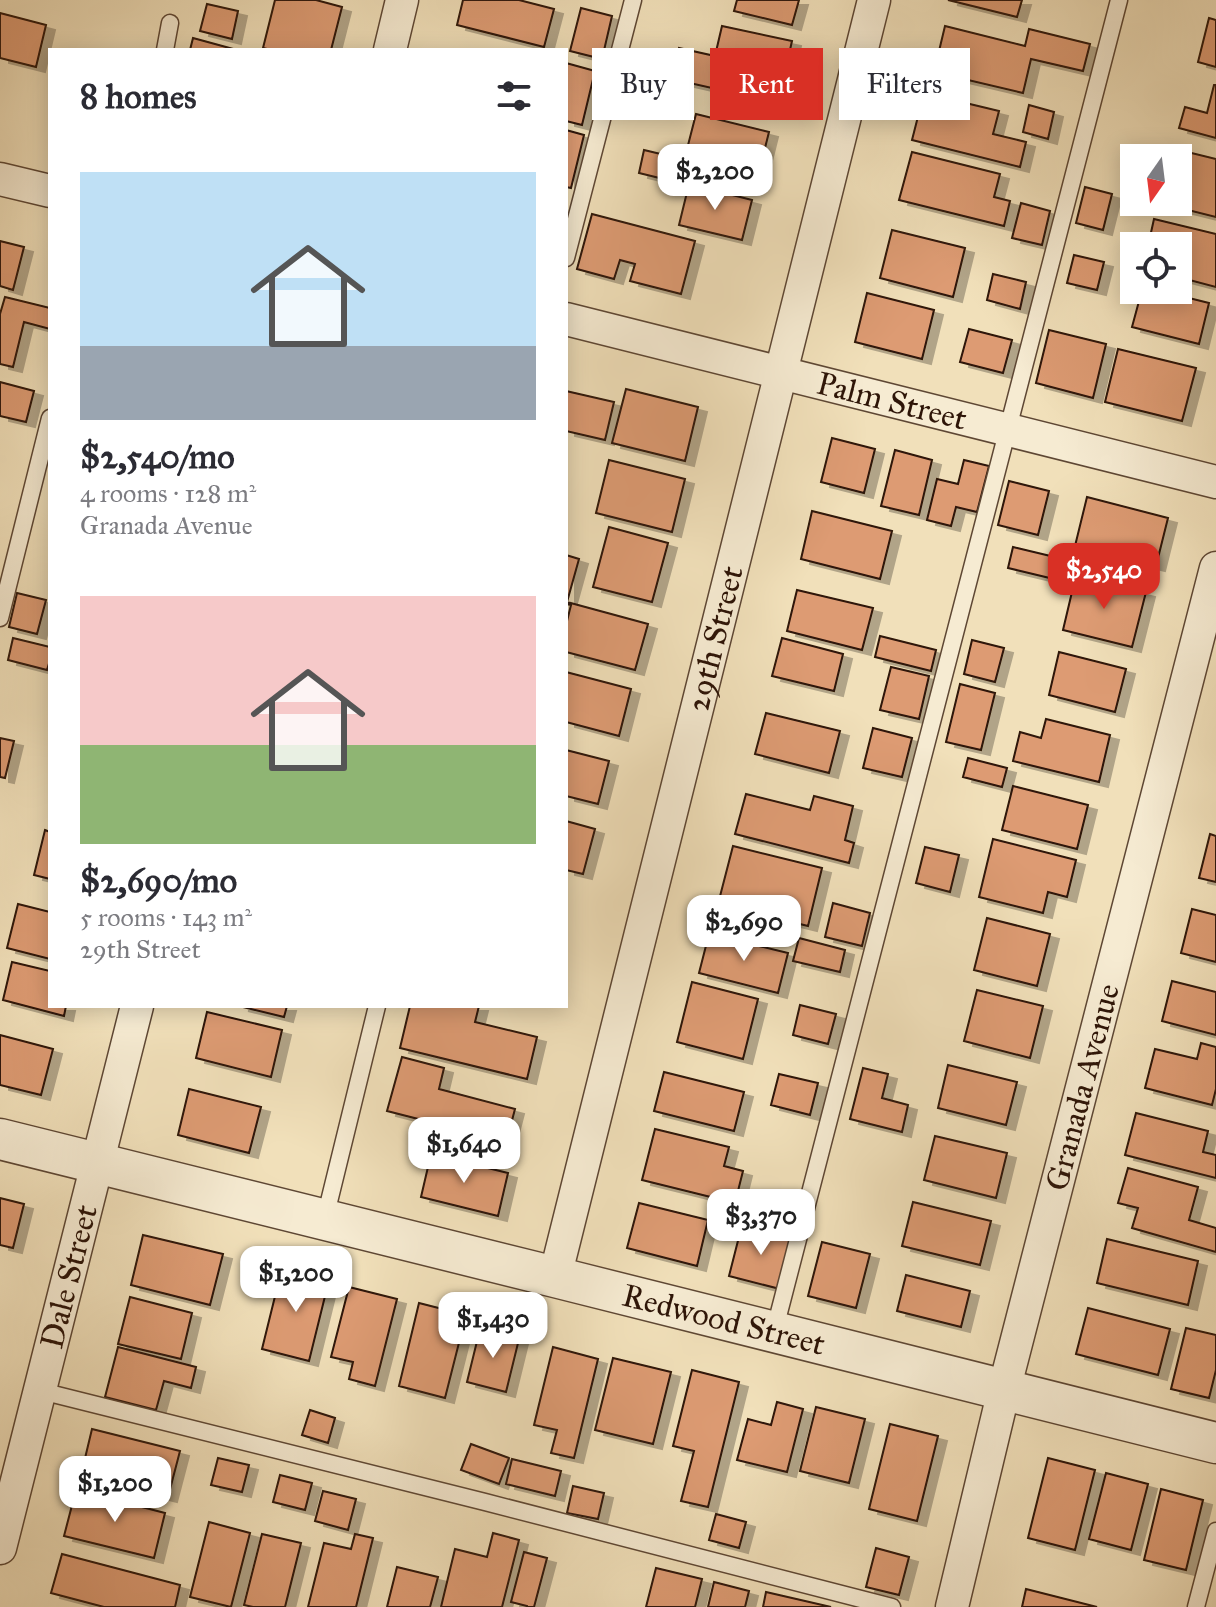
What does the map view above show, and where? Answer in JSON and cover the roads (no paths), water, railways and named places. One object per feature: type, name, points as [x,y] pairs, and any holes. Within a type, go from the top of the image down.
[{"type":"street","points":[[390,48],[402,0]]},
{"type":"street","name":"29th Street","points":[[555,1277],[874,0]]},
{"type":"street","points":[[0,179],[48,191]]},
{"type":"street","name":"Palm Street","points":[[568,320],[1216,482]]},
{"type":"street","name":"Granada Avenue","points":[[952,1607],[1004,1390],[1216,568]]},
{"type":"street","name":"Dale Street","points":[[0,1548],[136,1008]]},
{"type":"street","name":"Redwood Street","points":[[0,1139],[1216,1443]]},
{"type":"lane","points":[[568,250],[633,0]]},
{"type":"lane","points":[[774,1332],[1119,0]]},
{"type":"lane","points":[[165,48],[170,23]]},
{"type":"lane","points":[[0,618],[48,426]]},
{"type":"lane","points":[[324,1220],[377,1008]]},
{"type":"lane","points":[[41,1391],[892,1607]]},
{"type":"lane","points":[[1196,1607],[1216,1531]]}]
